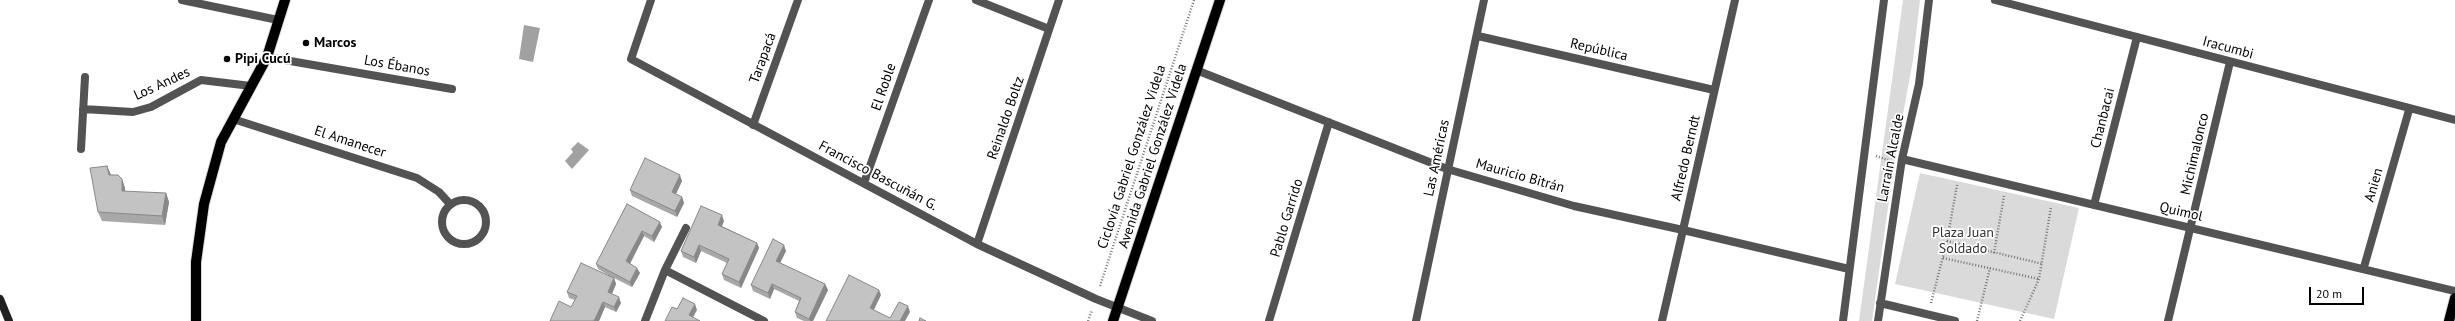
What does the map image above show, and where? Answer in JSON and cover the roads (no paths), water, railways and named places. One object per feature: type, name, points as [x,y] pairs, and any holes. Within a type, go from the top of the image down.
[{"type":"main road","points":[[196,321],[196,262],[204,204],[221,142],[266,57],[285,0]]},
{"type":"main road","name":"Avenida Gabriel González Videla","points":[[1113,321],[1220,0]]},
{"type":"main road","points":[[2449,321],[2455,298]]},
{"type":"main road","points":[[0,300],[9,321]]},
{"type":"street","points":[[182,0],[278,20]]},
{"type":"street","name":"Francisco Bascuñán G.","points":[[651,0],[631,59],[977,244],[1096,299],[1152,321]]},
{"type":"street","name":"Tarapacá","points":[[753,125],[798,0]]},
{"type":"street","name":"El Roble","points":[[864,184],[928,0]]},
{"type":"street","points":[[976,0],[1049,29]]},
{"type":"street","name":"Reinaldo Boltz","points":[[977,244],[1058,0]]},
{"type":"street","name":"Las Américas","points":[[1416,321],[1447,169],[1478,36],[1484,0]]},
{"type":"street","name":"Alfredo Berndt","points":[[1662,321],[1735,0]]},
{"type":"street","name":"Larraín Alcalde","points":[[1843,321],[1884,0]]},
{"type":"street","name":"Larraín Alcalde","points":[[1878,321],[1901,161],[1918,84],[1929,0]]},
{"type":"street","name":"Iracumbi","points":[[1995,0],[2409,110],[2455,120]]},
{"type":"street","name":"República","points":[[1478,36],[1714,90]]},
{"type":"street","name":"Chanbacai","points":[[2094,205],[2137,37]]},
{"type":"street","name":"Los Ébanos","points":[[266,57],[452,89]]},
{"type":"street","name":"Michimalonco","points":[[2168,321],[2230,62]]},
{"type":"street","name":"Mauricio Bitrán","points":[[1196,70],[1447,169],[1574,206],[1849,269]]},
{"type":"street","points":[[81,149],[85,77]]},
{"type":"street","name":"Los Andes","points":[[83,109],[133,112],[151,106],[201,80],[251,86]]},
{"type":"street","name":"Anien","points":[[2364,267],[2409,110]]},
{"type":"street","name":"El Amanecer","points":[[233,119],[418,178],[439,192],[450,204]]},
{"type":"street","name":"Pablo Garrido","points":[[1269,321],[1329,122]]},
{"type":"street","name":"Quimol","points":[[1901,161],[2006,183],[2053,196],[2364,267],[2455,291]]},
{"type":"street","points":[[465,199],[479,206],[486,219],[486,227],[479,239],[466,244],[459,244],[447,237],[441,224],[442,217],[450,204],[465,199]]},
{"type":"street","points":[[645,321],[665,270],[686,228]]},
{"type":"street","points":[[665,270],[764,321]]},
{"type":"street","points":[[1880,303],[1956,321]]},
{"type":"place","name":"Marcos","points":[[306,43]]},
{"type":"place","name":"Pipi Cucú","points":[[227,59]]},
{"type":"park label","name":"Plaza Juan Soldado","points":[[1963,242]]}]
